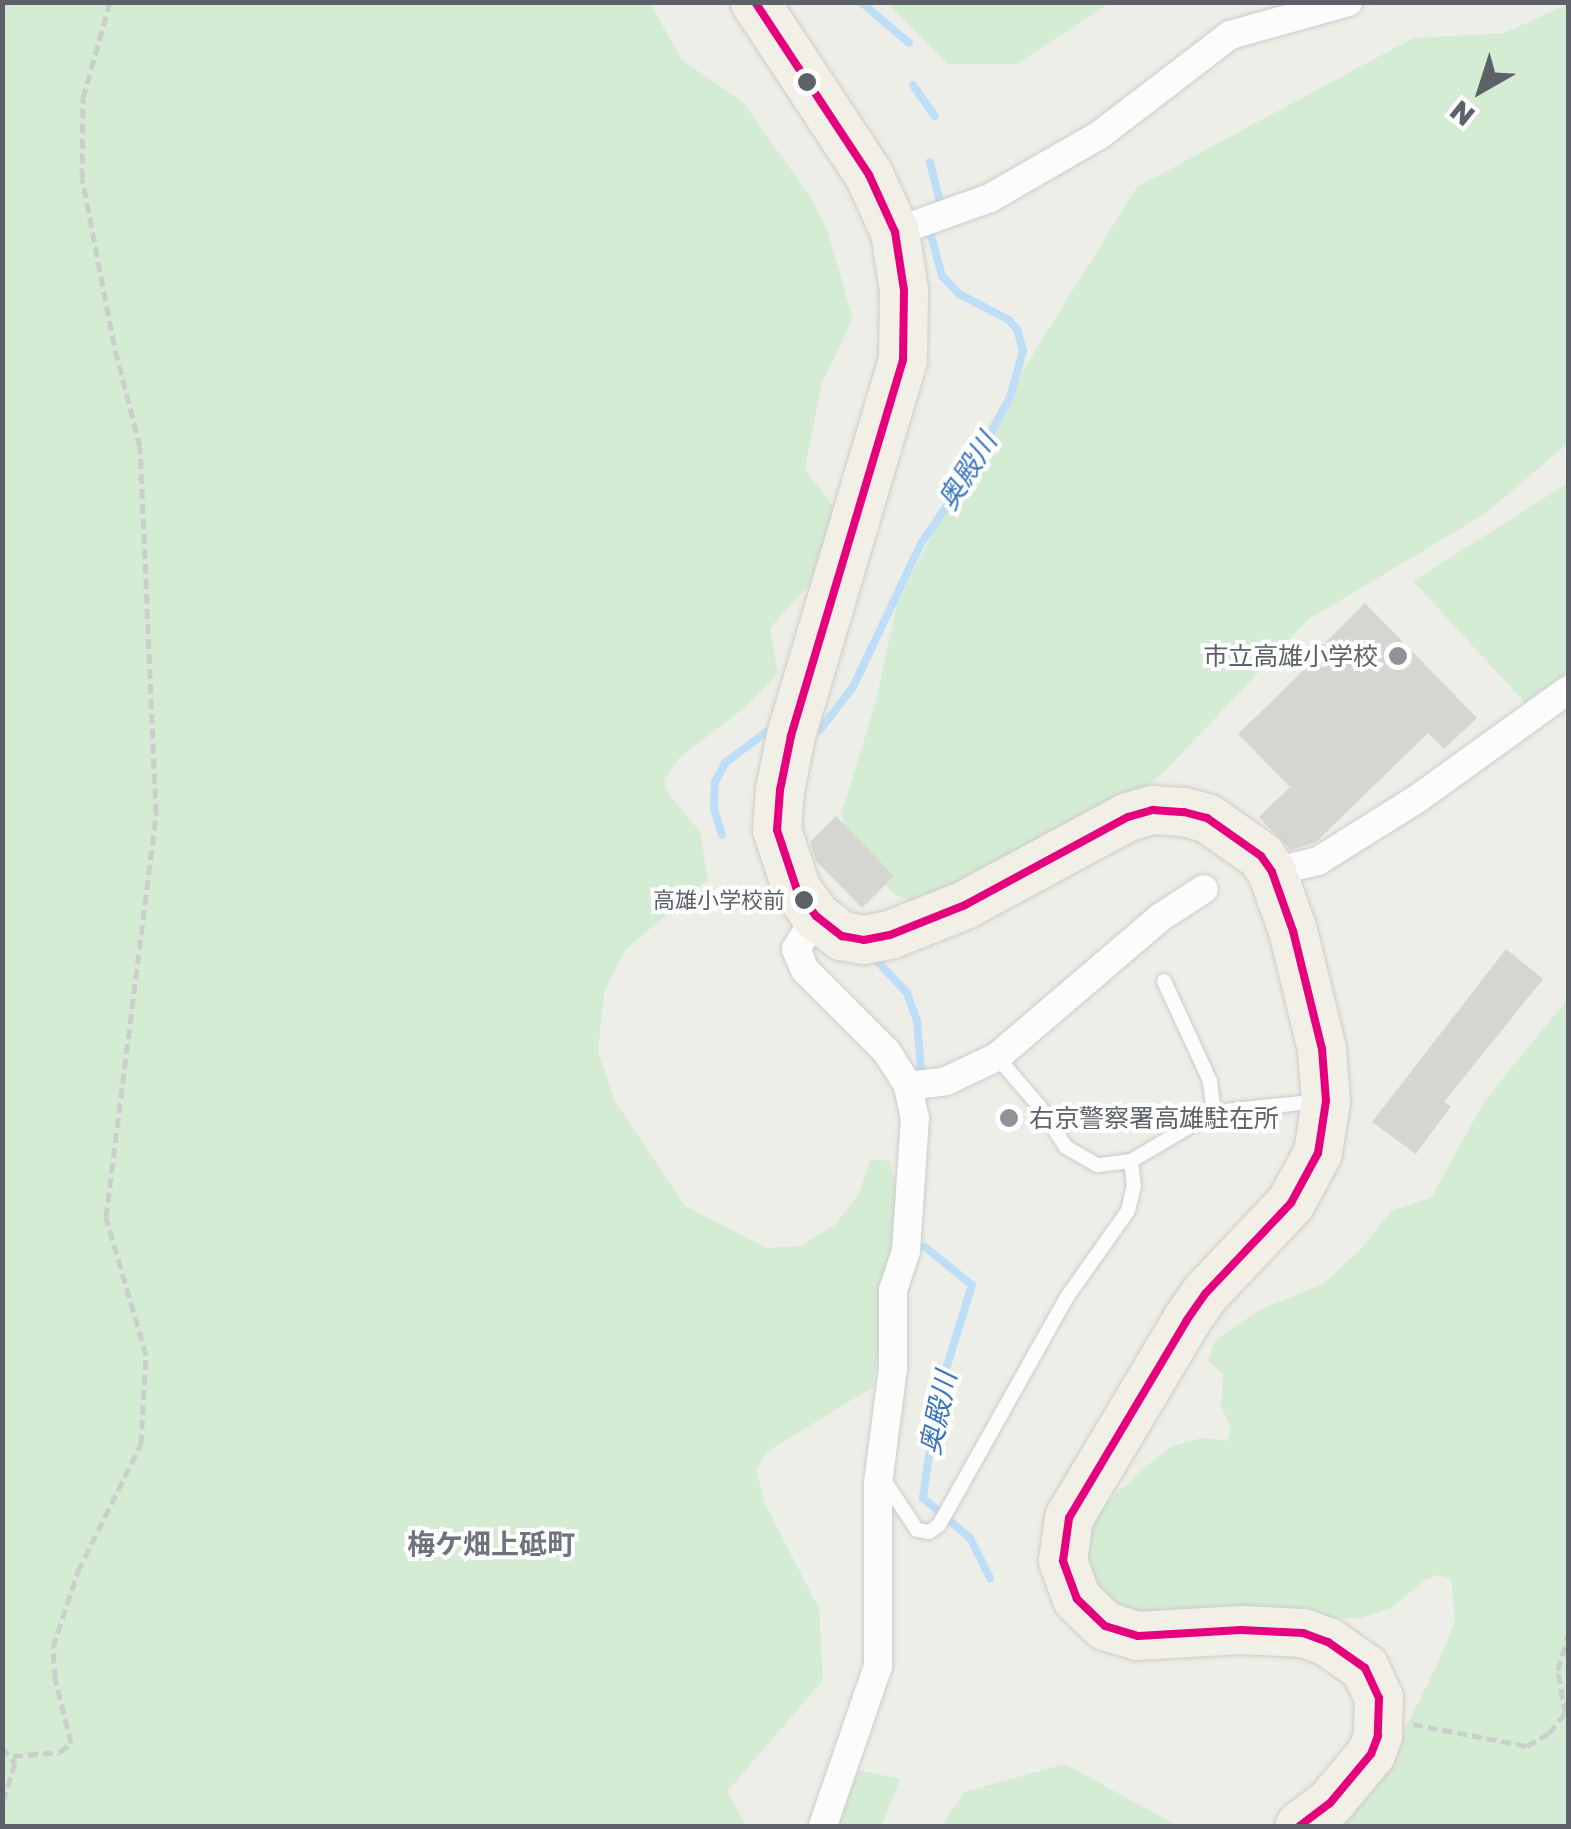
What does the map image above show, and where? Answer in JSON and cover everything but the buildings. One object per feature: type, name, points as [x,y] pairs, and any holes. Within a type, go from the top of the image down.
[{"type":"highway","points":[[755,2],[869,176],[895,232],[904,290],[903,360],[792,736],[780,790],[777,830],[797,890],[816,916],[842,936],[864,940],[913,930],[1128,817],[1153,810],[1207,818],[1234,833],[1272,872],[1315,1009],[1326,1101],[1324,1131],[1306,1179],[1291,1202],[1204,1294],[1187,1320],[1069,1518],[1063,1561],[1077,1599],[1106,1626],[1124,1633],[1138,1636],[1273,1631],[1328,1642],[1365,1668],[1380,1698],[1380,1718],[1370,1754],[1330,1803],[1300,1826]]},
{"type":"street","points":[[895,232],[990,198],[1098,136],[1230,36],[1348,2]]},
{"type":"street","points":[[1272,872],[1318,861],[1418,799],[1566,698]]},
{"type":"street","points":[[908,1086],[946,1081],[997,1058],[1162,916],[1204,889]]},
{"type":"street","points":[[816,916],[796,949],[805,970],[821,991],[868,1028],[908,1086],[914,1118],[906,1251],[894,1290],[894,1368],[879,1466],[878,1666],[822,1826]]},
{"type":"lane","points":[[1164,981],[1210,1081],[1214,1112]]},
{"type":"lane","points":[[997,1058],[1039,1106],[1066,1147],[1108,1167],[1131,1161],[1214,1112],[1326,1101]]},
{"type":"lane","points":[[879,1466],[889,1492],[909,1524],[929,1532],[940,1524],[1067,1297],[1128,1211],[1134,1186],[1131,1161]]},
{"type":"path","points":[[12,1756],[60,1752],[71,1742],[55,1678],[54,1648],[78,1570],[141,1444],[146,1355],[106,1217],[156,813],[140,448],[114,345],[82,178],[83,98],[110,2]]},
{"type":"path","points":[[1380,1718],[1528,1746],[1549,1733],[1564,1713],[1558,1670],[1568,1635]]},
{"type":"path","points":[[2,1747],[12,1756],[15,1772],[2,1804]]},
{"type":"green space","points":[[3,3],[650,3],[682,60],[743,102],[813,201],[827,229],[853,319],[822,383],[805,469],[833,506],[817,576],[770,628],[778,674],[743,709],[679,758],[664,780],[668,793],[700,832],[708,880],[625,950],[604,993],[598,1052],[615,1101],[685,1206],[767,1248],[801,1246],[836,1224],[859,1193],[871,1159],[890,1161],[900,1206],[873,1387],[768,1451],[756,1470],[765,1503],[819,1609],[823,1680],[727,1792],[747,1826],[3,1826]]},
{"type":"green space","points":[[887,3],[1109,3],[1017,64],[948,64]]},
{"type":"green space","points":[[1568,4],[1568,443],[1485,514],[1309,619],[1165,771],[1127,804],[926,905],[895,895],[852,846],[841,815],[875,705],[897,604],[982,436],[1137,187],[1413,38],[1504,33]]},
{"type":"green space","points":[[1568,483],[1568,671],[1525,703],[1413,581]]},
{"type":"green space","points":[[1568,999],[1568,1826],[1340,1826],[1396,1747],[1436,1667],[1455,1621],[1451,1579],[1438,1575],[1425,1580],[1393,1607],[1361,1618],[1116,1626],[1079,1565],[1093,1515],[1150,1463],[1170,1447],[1201,1438],[1227,1441],[1231,1428],[1221,1406],[1223,1375],[1208,1361],[1214,1341],[1259,1310],[1323,1284],[1362,1248],[1391,1211],[1431,1198],[1485,1100]]},
{"type":"green space","points":[[1065,1764],[1178,1826],[941,1826],[964,1792]]},
{"type":"green space","points":[[860,1770],[900,1779],[882,1826],[832,1826]]},
{"type":"waterway","name":"奥殿川","points":[[861,2],[909,43]]},
{"type":"waterway","name":"奥殿川","points":[[913,85],[935,116]]},
{"type":"waterway","name":"奥殿川","points":[[930,162],[939,199]]},
{"type":"waterway","name":"奥殿川","points":[[820,730],[853,687],[922,542],[975,465],[1010,397],[1023,351],[1017,329],[1009,320],[959,294],[942,276],[929,228]]},
{"type":"waterway","name":"奥殿川","points":[[722,835],[714,809],[715,782],[725,763],[769,730]]},
{"type":"waterway","name":"奥殿川","points":[[877,961],[907,993],[917,1021],[921,1070]]},
{"type":"waterway","name":"奥殿川","points":[[925,1247],[972,1285],[937,1398],[923,1498],[970,1538],[990,1578]]},
{"type":"transit line","points":[[755,2],[869,175],[895,232],[904,290],[903,360],[791,736],[780,790],[777,830],[797,890],[816,916],[842,936],[864,940],[890,935],[965,905],[1128,817],[1153,810],[1184,812],[1207,818],[1261,856],[1272,872],[1293,931],[1322,1049],[1326,1101],[1318,1153],[1291,1203],[1205,1294],[1187,1320],[1069,1518],[1063,1561],[1077,1599],[1105,1626],[1138,1636],[1241,1630],[1303,1633],[1328,1642],[1365,1668],[1379,1698],[1378,1736],[1371,1754],[1330,1803],[1300,1826]]},
{"type":"place","name":"市立高雄小学校","points":[[1398,656]]},
{"type":"place","name":"高雄小学校前","points":[[804,900]]},
{"type":"place","name":"右京警察署高雄駐在所","points":[[1009,1118]]},
{"type":"district","name":"梅ケ畑上砥町","points":[[491,1544]]}]
